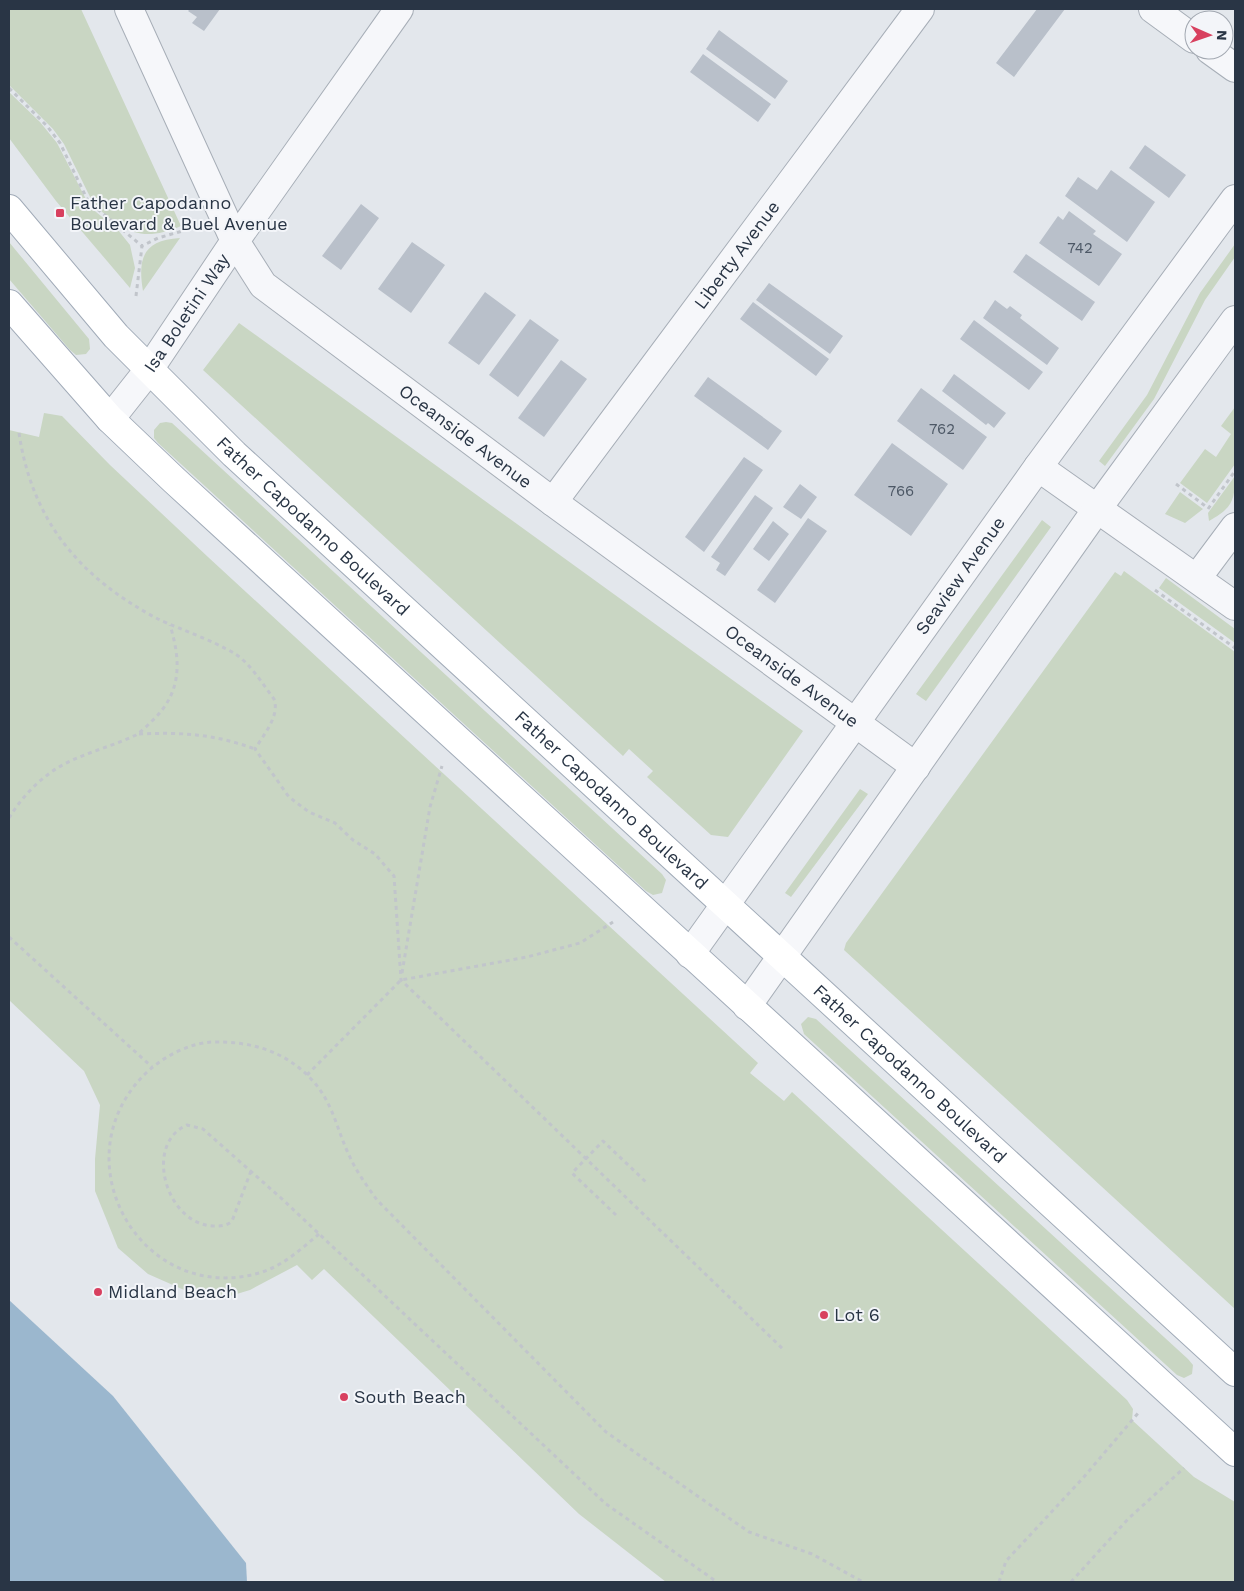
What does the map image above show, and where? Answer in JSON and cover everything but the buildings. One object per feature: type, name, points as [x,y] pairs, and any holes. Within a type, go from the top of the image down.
[{"type":"main road","name":"Father Capodanno Boulevard","points":[[9,209],[81,296],[148,371],[283,500],[1235,1372]]},
{"type":"main road","points":[[9,304],[110,419],[174,480],[1235,1452]]},
{"type":"street","name":"Oceanside Avenue","points":[[129,9],[235,241],[263,285],[553,502],[856,721],[916,767]]},
{"type":"street","name":"Isa Boletini Way","points":[[110,419],[148,371],[235,241],[399,9]]},
{"type":"street","name":"Liberty Avenue","points":[[553,502],[920,9]]},
{"type":"street","points":[[1153,9],[1184,31]]},
{"type":"street","points":[[1224,60],[1235,68]]},
{"type":"street","name":"Seaview Avenue","points":[[690,954],[1038,467],[1235,199]]},
{"type":"street","points":[[747,1006],[1097,509],[1235,320]]},
{"type":"street","points":[[1038,467],[1235,606]]},
{"type":"street","points":[[1197,578],[1235,527]]},
{"type":"path","points":[[9,88],[47,126],[60,143],[88,201],[142,246]]},
{"type":"path","points":[[142,246],[158,238],[186,230]]},
{"type":"path","points":[[136,296],[142,246]]},
{"type":"path","points":[[19,433],[24,465],[37,501],[73,554],[95,577],[121,597],[170,624],[242,659],[274,699],[276,706],[275,714],[255,749]]},
{"type":"path","points":[[1204,515],[1235,472]]},
{"type":"path","points":[[1176,484],[1208,508]]},
{"type":"path","points":[[1150,586],[1235,648]]},
{"type":"path","points":[[138,734],[159,713],[172,693],[178,661],[170,624]]},
{"type":"path","points":[[9,818],[31,789],[58,767],[138,734],[179,732],[208,736],[255,749],[289,797],[308,812],[335,823],[353,840],[375,854],[394,876],[401,980],[784,1350]]},
{"type":"path","points":[[401,980],[430,807],[442,766]]},
{"type":"path","points":[[307,1075],[401,980],[528,957],[580,943],[613,922]]},
{"type":"path","points":[[9,937],[152,1067]]},
{"type":"path","points":[[319,1234],[289,1259],[260,1272],[227,1278],[195,1274],[165,1261],[140,1241],[121,1214],[113,1192],[108,1151],[114,1119],[130,1090],[152,1067],[177,1051],[206,1043],[236,1041],[265,1048],[292,1062],[307,1075],[331,1106],[349,1155],[377,1200],[606,1432],[748,1532],[812,1554],[863,1582]]},
{"type":"path","points":[[251,1171],[232,1221],[223,1225],[209,1225],[190,1218],[174,1202],[168,1191],[164,1167],[166,1152],[176,1132],[187,1125],[203,1130],[251,1171],[281,1198],[606,1504],[717,1582]]},
{"type":"path","points":[[616,1215],[572,1173],[586,1158],[603,1141],[647,1183]]},
{"type":"path","points":[[999,1582],[1006,1561],[1083,1478],[1139,1412]]},
{"type":"path","points":[[1071,1582],[1128,1519],[1184,1468]]},
{"type":"green space","points":[[9,9],[81,9],[181,226],[155,234],[133,232],[123,228],[93,203],[64,144],[53,129],[9,85]]},
{"type":"green space","points":[[9,92],[40,122],[57,143],[90,207],[118,230],[130,245],[135,268],[130,288],[56,201],[9,138]]},
{"type":"green space","points":[[180,238],[143,291],[141,268],[146,252],[151,246],[159,242]]},
{"type":"green space","points":[[9,242],[89,339],[90,349],[86,354],[76,355],[70,350],[9,279]]},
{"type":"green space","points":[[1235,244],[1235,257],[1205,300],[1154,399],[1105,466],[1099,461],[1147,395],[1200,293]]},
{"type":"green space","points":[[239,323],[803,731],[728,837],[711,835],[647,777],[653,771],[629,749],[623,756],[203,370]]},
{"type":"green space","points":[[1235,407],[1235,464],[1207,503],[1180,483],[1205,449],[1216,457],[1231,434],[1221,426]]},
{"type":"green space","name":"Midland Beach","points":[[44,413],[62,416],[110,465],[208,557],[758,1063],[750,1073],[784,1101],[792,1092],[1127,1400],[1133,1409],[1132,1420],[1194,1477],[1235,1502],[1235,1582],[666,1582],[579,1514],[324,1269],[312,1280],[297,1265],[250,1290],[230,1296],[191,1293],[148,1274],[118,1248],[95,1191],[95,1159],[100,1105],[84,1071],[9,1000],[9,430],[39,437]]},
{"type":"green space","points":[[160,423],[172,423],[662,874],[666,880],[662,893],[653,895],[646,891],[158,443],[154,438],[154,430]]},
{"type":"green space","points":[[1235,476],[1231,503],[1223,512],[1209,521],[1208,513]]},
{"type":"green space","points":[[1180,492],[1203,509],[1185,523],[1165,514]]},
{"type":"green space","points":[[1042,520],[1051,527],[926,701],[916,694]]},
{"type":"green space","points":[[1124,571],[1235,652],[1235,1309],[844,950],[846,943],[1115,572],[1121,576]]},
{"type":"green space","points":[[1166,578],[1235,629],[1235,643],[1159,588]]},
{"type":"green space","points":[[860,789],[868,794],[791,897],[785,893]]},
{"type":"green space","points":[[808,1017],[816,1019],[1188,1359],[1193,1365],[1192,1374],[1184,1378],[1177,1375],[804,1034],[801,1024]]},
{"type":"water","points":[[9,1300],[113,1396],[246,1563],[247,1582],[9,1582]]},
{"type":"place","name":"Father Capodanno Boulevard & Buel Avenue","points":[[60,213]]},
{"type":"place","name":"Midland Beach","points":[[98,1292]]},
{"type":"place","name":"Lot 6","points":[[824,1315]]},
{"type":"place","name":"South Beach","points":[[344,1397]]}]
